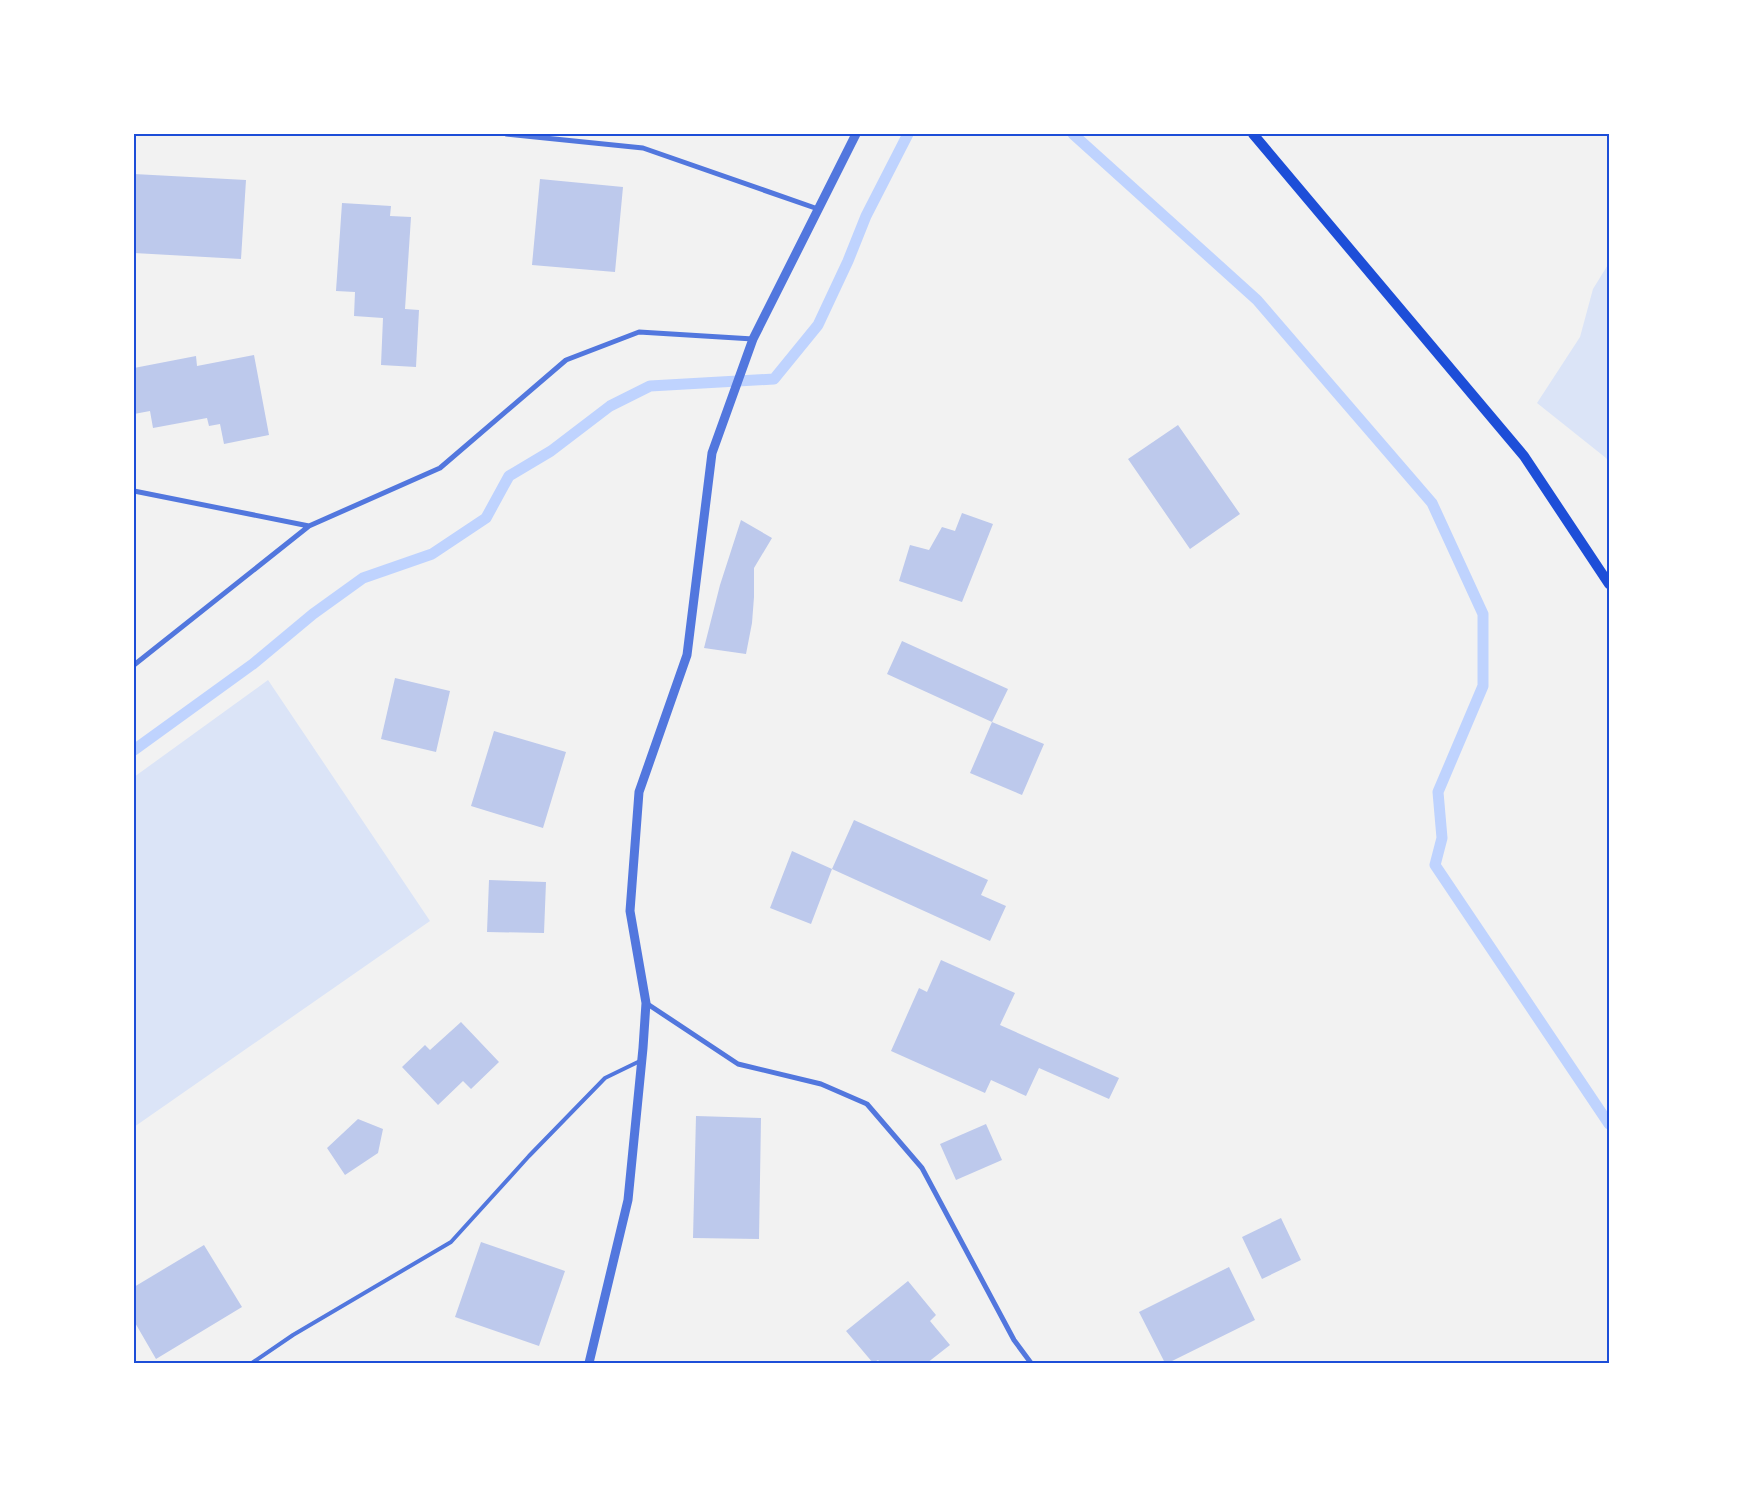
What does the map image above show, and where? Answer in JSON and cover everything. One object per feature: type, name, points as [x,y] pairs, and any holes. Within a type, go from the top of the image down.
[{"type":"main road","points":[[1253,134],[1524,456],[1609,584]]},
{"type":"street","points":[[506,134],[643,148],[818,209]]},
{"type":"street","points":[[589,1363],[628,1200],[642,1060],[646,1003],[630,911],[639,792],[687,655],[712,452],[753,339],[856,134]]},
{"type":"street","points":[[134,665],[310,526],[440,468],[566,360],[639,332],[753,339]]},
{"type":"street","points":[[134,491],[310,526]]},
{"type":"street","points":[[646,1003],[738,1064],[820,1084],[867,1104],[922,1168],[1014,1340],[1031,1363]]},
{"type":"lane","points":[[252,1363],[293,1335],[451,1242],[529,1156],[604,1078],[642,1060]]},
{"type":"shaded area","points":[[1609,263],[1609,463],[1606,458],[1537,403],[1580,337],[1593,289]]},
{"type":"shaded area","points":[[268,680],[430,921],[134,1127],[134,777]]},
{"type":"building","points":[[134,174],[246,180],[241,259],[134,253]]},
{"type":"building","points":[[540,179],[623,187],[615,272],[532,265]]},
{"type":"building","points":[[342,203],[391,206],[390,216],[411,217],[405,309],[419,310],[416,367],[381,365],[383,318],[354,316],[355,292],[336,291]]},
{"type":"building","points":[[254,355],[269,435],[224,444],[220,424],[209,426],[207,418],[153,428],[150,411],[134,414],[134,368],[196,356],[197,366]]},
{"type":"building","points":[[1178,425],[1240,514],[1190,549],[1128,459]]},
{"type":"building","points":[[962,513],[993,524],[962,602],[899,581],[910,545],[929,550],[942,527],[955,531]]},
{"type":"building","points":[[741,520],[772,538],[754,568],[752,623],[746,654],[704,648],[720,585]]},
{"type":"building","points":[[902,641],[1008,689],[992,722],[887,674]]},
{"type":"building","points":[[395,678],[450,691],[436,752],[381,739]]},
{"type":"building","points":[[992,722],[1044,744],[1022,795],[970,773]]},
{"type":"building","points":[[494,731],[566,752],[543,828],[471,806]]},
{"type":"building","points":[[854,820],[988,880],[981,895],[1006,906],[990,941],[832,869]]},
{"type":"building","points":[[792,851],[832,869],[811,924],[770,908]]},
{"type":"building","points":[[489,880],[546,882],[544,933],[487,932]]},
{"type":"building","points":[[941,960],[1015,993],[1000,1025],[1119,1078],[1109,1099],[1039,1068],[1026,1096],[991,1080],[985,1093],[891,1051],[919,988],[927,992]]},
{"type":"building","points":[[461,1022],[499,1062],[471,1089],[463,1081],[438,1105],[402,1067],[425,1045],[430,1050]]},
{"type":"building","points":[[696,1116],[761,1118],[759,1239],[693,1238]]},
{"type":"building","points":[[358,1119],[383,1129],[378,1153],[345,1175],[327,1148]]},
{"type":"building","points":[[986,1124],[1002,1160],[956,1180],[940,1144]]},
{"type":"building","points":[[1281,1218],[1301,1260],[1262,1279],[1242,1237]]},
{"type":"building","points":[[481,1242],[565,1271],[539,1346],[455,1317]]},
{"type":"building","points":[[204,1245],[242,1307],[156,1359],[134,1321],[134,1287]]},
{"type":"building","points":[[1229,1267],[1255,1320],[1165,1363],[1139,1312]]},
{"type":"building","points":[[908,1281],[936,1315],[930,1321],[950,1345],[927,1363],[881,1363],[878,1360],[873,1363],[846,1331]]},
{"type":"waterway","points":[[134,750],[253,664],[313,614],[363,578],[432,554],[486,518],[509,476],[551,451],[610,406],[650,386],[774,379],[818,325],[848,261],[866,216],[908,134]]},
{"type":"waterway","points":[[1073,134],[1257,300],[1432,503],[1483,614],[1483,686],[1438,792],[1442,838],[1435,865],[1609,1124]]}]
